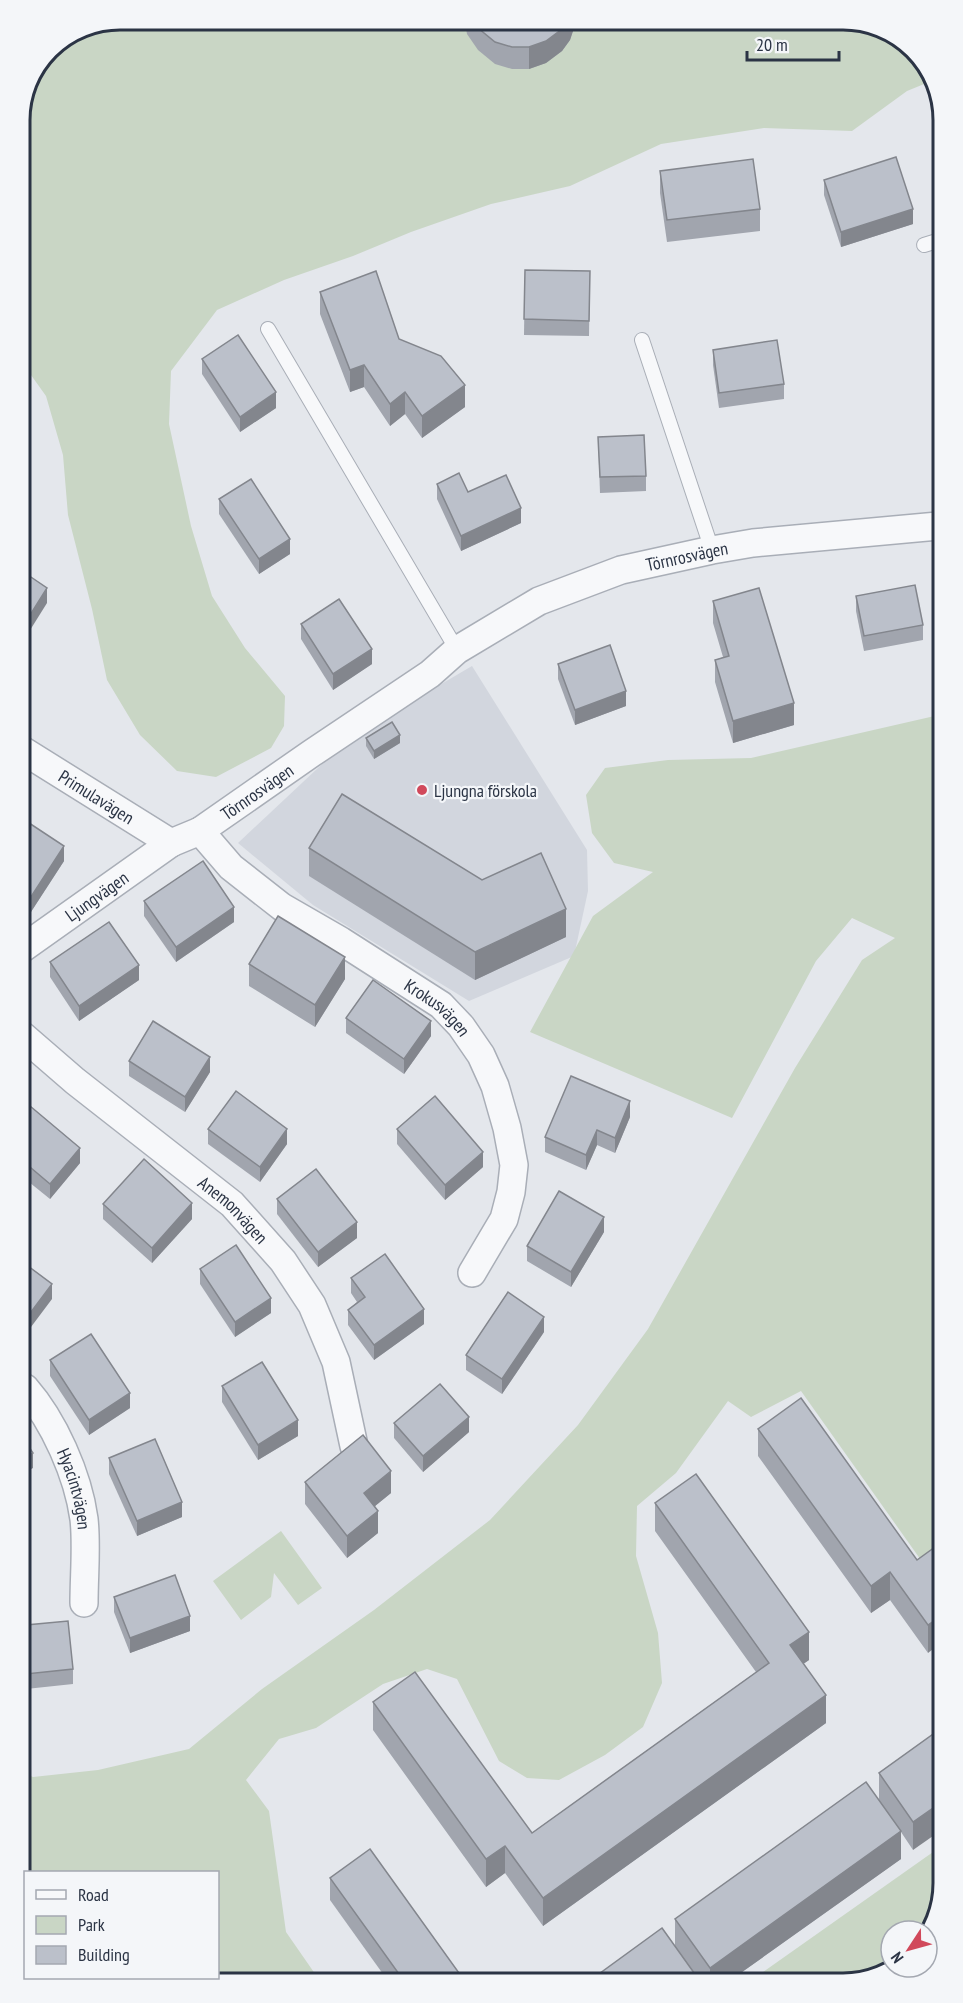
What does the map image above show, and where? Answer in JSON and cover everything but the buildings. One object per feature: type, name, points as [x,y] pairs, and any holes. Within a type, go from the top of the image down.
[{"type":"street","name":"Törnrosvägen","points":[[171,843],[200,831],[430,674],[457,650],[539,601],[621,570],[712,550],[753,543],[933,526]]},
{"type":"street","name":"Primulavägen","points":[[30,755],[171,843]]},
{"type":"street","name":"Krokusvägen","points":[[200,831],[231,867],[282,907],[341,941],[441,1005],[461,1026],[481,1055],[495,1086],[507,1128],[514,1165],[511,1192],[504,1219],[472,1273]]},
{"type":"street","name":"Ljungvägen","points":[[30,943],[171,843]]},
{"type":"street","name":"Anemonvägen","points":[[30,1042],[75,1081],[232,1204],[283,1261],[312,1305],[336,1362],[354,1446]]},
{"type":"street","name":"Hyacintvägen","points":[[30,1395],[54,1430],[77,1486],[84,1521],[84,1603]]},
{"type":"lane","points":[[268,329],[457,650]]},
{"type":"lane","points":[[642,340],[712,550]]},
{"type":"shaded area","name":"Ljungna förskola","points":[[472,666],[587,850],[588,891],[574,956],[469,1001],[313,905],[238,843],[351,737]]},
{"type":"green space","points":[[120,30],[849,30],[872,35],[893,45],[907,56],[925,84],[907,91],[852,131],[764,128],[661,144],[570,186],[491,204],[411,232],[353,256],[284,280],[217,310],[171,371],[169,424],[191,526],[212,596],[245,648],[285,696],[284,726],[271,748],[216,777],[177,771],[140,735],[107,680],[68,515],[63,455],[46,396],[30,374],[30,114],[37,86],[45,70],[56,56],[70,45],[86,37]]},
{"type":"green space","points":[[933,716],[933,1556],[923,1563],[801,1391],[751,1417],[728,1401],[676,1473],[637,1506],[636,1556],[658,1633],[662,1683],[643,1727],[605,1755],[559,1780],[527,1778],[499,1761],[457,1679],[427,1669],[383,1684],[316,1728],[279,1739],[246,1780],[269,1811],[286,1932],[314,1973],[219,1973],[219,1871],[30,1871],[30,1776],[98,1770],[189,1749],[262,1689],[374,1610],[490,1520],[578,1425],[648,1329],[795,1068],[862,960],[895,938],[852,918],[816,961],[732,1118],[530,1032],[593,916],[653,872],[614,863],[592,833],[586,795],[605,768],[668,760],[751,758]]},
{"type":"green space","points":[[281,1531],[322,1588],[298,1605],[274,1573],[271,1597],[241,1620],[213,1581]]},
{"type":"green space","points":[[933,1852],[932,1894],[925,1919],[879,1919],[879,1965],[843,1973],[762,1973]]},
{"type":"place","name":"Ljungna förskola","points":[[422,790]]}]
